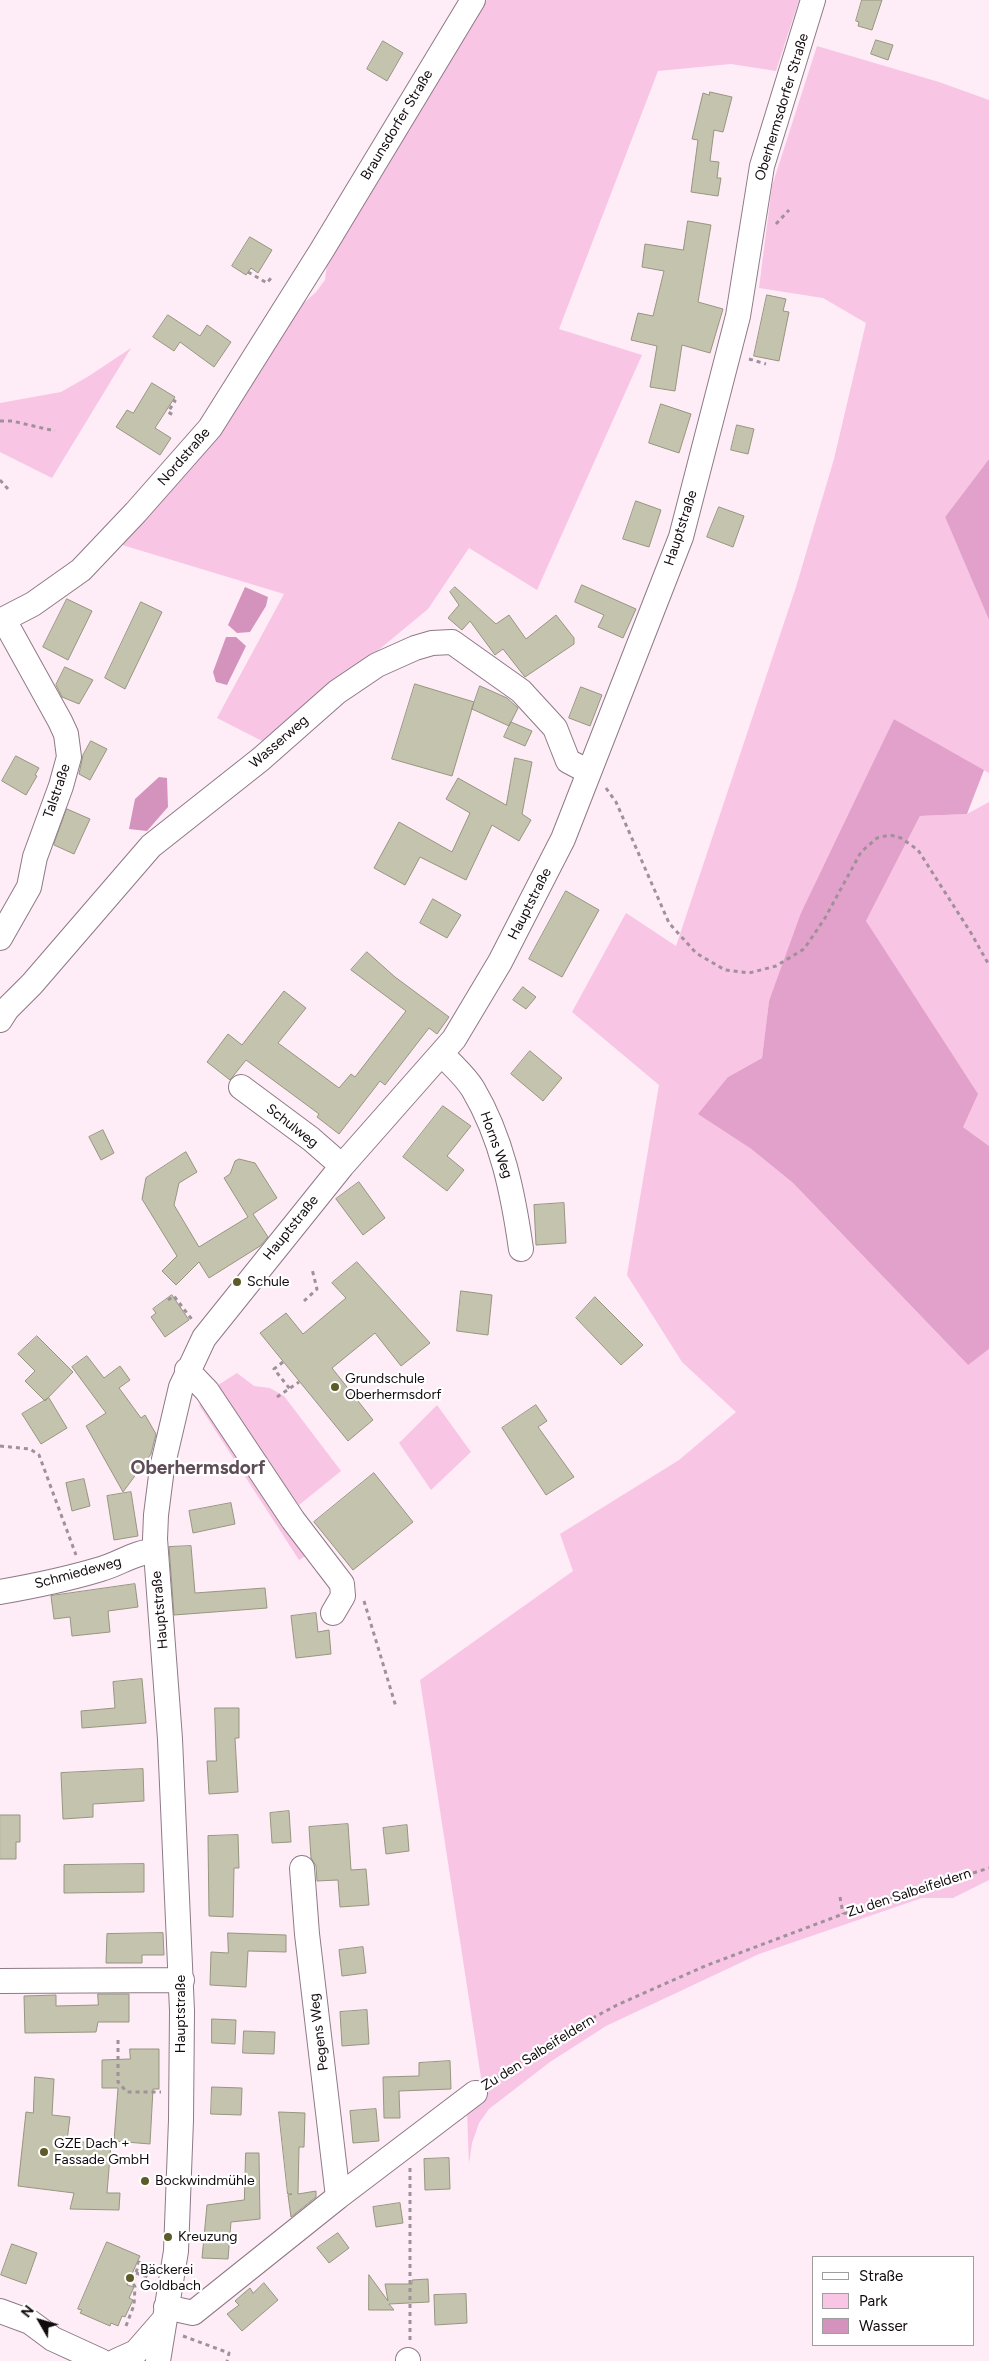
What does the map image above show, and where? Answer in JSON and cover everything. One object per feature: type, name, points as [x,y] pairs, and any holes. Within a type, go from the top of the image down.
[{"type":"street","name":"Braunsdorfer Straße","points":[[322,250],[473,0]]},
{"type":"street","name":"Oberhermsdorfer Straße","points":[[746,273],[762,166],[813,0]]},
{"type":"street","name":"Nordstraße","points":[[2,621],[33,604],[80,570],[192,450],[210,428],[322,250]]},
{"type":"street","name":"Hauptstraße","points":[[158,2361],[169,2321],[176,2251],[181,2120],[182,1980],[170,1739],[155,1551],[156,1515],[162,1468],[181,1387],[187,1370],[204,1338],[226,1309],[342,1166],[442,1054],[500,962],[563,839],[587,771],[681,537],[713,419],[746,273]]},
{"type":"street","name":"Talstraße","points":[[0,938],[29,887],[35,856],[61,786],[69,757],[66,734],[60,721],[2,621]]},
{"type":"street","name":"Wasserweg","points":[[0,1020],[7,1009],[32,984],[151,846],[261,759],[337,692],[377,665],[423,646],[452,642],[521,691],[555,728],[568,761],[587,771]]},
{"type":"street","name":"Horns Weg","points":[[442,1054],[472,1087],[494,1134],[513,1194],[521,1249]]},
{"type":"street","name":"Schulweg","points":[[241,1087],[311,1139],[342,1166]]},
{"type":"street","points":[[187,1370],[207,1391],[293,1520],[342,1584],[343,1596],[333,1613]]},
{"type":"street","name":"Schmiedeweg","points":[[0,1592],[83,1574],[121,1563],[145,1551],[155,1551]]},
{"type":"street","name":"Pegens Weg","points":[[302,1868],[307,1934],[338,2197]]},
{"type":"street","points":[[0,1981],[182,1980]]},
{"type":"street","name":"Zu den Salbeifeldern","points":[[169,2321],[193,2313],[338,2197],[475,2093]]},
{"type":"street","points":[[0,2311],[30,2322],[53,2339],[101,2361]]},
{"type":"street","points":[[116,2361],[136,2352],[169,2321]]},
{"type":"street","points":[[53,2339],[62,2361]]},
{"type":"path","points":[[248,272],[262,282],[266,283],[271,278]]},
{"type":"path","points":[[173,400],[175,401],[168,412],[175,416]]},
{"type":"path","points":[[0,422],[12,422],[56,431]]},
{"type":"path","points":[[0,480],[8,489]]},
{"type":"path","points":[[587,771],[602,783],[616,802],[669,923],[696,952],[725,970],[749,972],[776,966],[804,949],[825,918],[861,852],[877,838],[890,835],[901,838],[918,850],[972,933],[989,965]]},
{"type":"path","points":[[304,1301],[317,1290],[312,1269]]},
{"type":"path","points":[[168,1300],[174,1296],[196,1325]]},
{"type":"path","points":[[283,1362],[274,1368],[290,1389]]},
{"type":"path","points":[[277,1397],[298,1382]]},
{"type":"path","points":[[0,1446],[30,1450],[39,1455],[83,1574]]},
{"type":"path","points":[[342,1584],[366,1602],[396,1707]]},
{"type":"path","name":"Zu den Salbeifeldern","points":[[475,2093],[563,2034],[617,2005],[705,1966],[842,1914],[989,1868]]},
{"type":"path","points":[[840,1897],[842,1914]]},
{"type":"path","points":[[118,2040],[118,2082],[127,2092],[163,2092]]},
{"type":"path","points":[[408,2360],[410,2342],[410,2143]]},
{"type":"path","points":[[126,2326],[134,2305],[136,2287],[133,2283],[140,2259]]},
{"type":"path","points":[[136,2273],[142,2275]]},
{"type":"path","points":[[169,2321],[229,2353],[227,2361]]},
{"type":"green space","points":[[487,0],[799,0],[776,71],[731,64],[658,71],[559,329],[642,355],[537,590],[469,548],[428,609],[266,743],[217,718],[284,594],[119,544],[286,319],[316,292],[325,280],[328,256],[427,87]]},
{"type":"green space","points":[[817,46],[939,82],[989,100],[989,459],[945,517],[989,620],[989,773],[894,719],[769,1001],[762,1058],[728,1077],[750,1148],[793,1183],[967,1364],[989,1349],[989,1880],[953,1898],[922,1898],[759,1954],[606,2026],[550,2062],[489,2109],[479,2123],[472,2143],[469,2164],[467,2111],[484,2097],[420,1680],[573,1571],[560,1534],[679,1460],[736,1412],[682,1362],[627,1275],[659,1085],[572,1012],[626,913],[676,946],[796,587],[834,459],[866,323],[823,298],[759,288],[772,186]]},
{"type":"green space","points":[[131,348],[52,478],[0,452],[0,403],[61,392]]},
{"type":"green space","points":[[989,802],[989,1146],[963,1127],[866,921],[920,816],[967,814]]},
{"type":"green space","points":[[237,1373],[254,1386],[270,1388],[284,1396],[341,1471],[299,1505],[215,1387]]},
{"type":"green space","points":[[207,1400],[307,1555],[299,1560],[199,1405]]},
{"type":"green space","points":[[437,1405],[471,1452],[431,1490],[399,1443]]},
{"type":"shaded area","points":[[989,459],[989,620],[945,517]]},
{"type":"shaded area","points":[[894,719],[984,770],[967,814],[920,816],[866,921],[978,1094],[963,1127],[989,1146],[989,1349],[968,1365],[793,1183],[750,1148],[698,1114],[728,1077],[762,1058],[769,1001],[801,913]]},
{"type":"water","points":[[245,587],[268,597],[266,606],[250,632],[237,633],[228,625]]},
{"type":"water","points":[[226,637],[236,637],[246,646],[227,685],[216,682],[213,672]]},
{"type":"water","points":[[159,777],[167,778],[168,807],[147,831],[129,829],[135,799]]},
{"type":"building","points":[[862,0],[882,0],[872,30],[858,26],[859,22],[856,21]]},
{"type":"building","points":[[876,40],[893,45],[888,60],[871,54]]},
{"type":"building","points":[[383,41],[403,53],[387,81],[367,69]]},
{"type":"building","points":[[710,92],[732,97],[723,132],[714,130],[710,161],[719,162],[717,178],[721,178],[718,196],[691,192],[698,140],[692,139],[703,93],[709,95]]},
{"type":"building","points":[[688,221],[711,225],[698,302],[723,309],[710,353],[682,345],[675,391],[650,387],[657,346],[631,340],[638,313],[653,316],[664,271],[642,267],[645,244],[683,250]]},
{"type":"building","points":[[250,237],[272,250],[258,273],[251,268],[246,275],[232,266]]},
{"type":"building","points":[[767,295],[786,299],[783,311],[789,312],[779,361],[754,356]]},
{"type":"building","points":[[168,315],[200,336],[207,325],[231,342],[214,367],[180,342],[174,351],[153,337]]},
{"type":"building","points":[[152,383],[175,397],[155,428],[171,438],[160,455],[116,427],[127,410],[133,413]]},
{"type":"building","points":[[661,404],[691,414],[679,453],[649,443]]},
{"type":"building","points":[[737,425],[754,429],[748,454],[731,450]]},
{"type":"building","points":[[636,501],[661,510],[649,547],[623,539]]},
{"type":"building","points":[[719,507],[744,516],[733,547],[707,537]]},
{"type":"building","points":[[582,585],[636,609],[623,638],[598,627],[604,615],[575,602]]},
{"type":"building","points":[[455,587],[496,624],[509,615],[526,639],[556,615],[574,638],[574,644],[525,677],[503,649],[495,655],[470,621],[462,630],[448,618],[459,605],[450,592]]},
{"type":"building","points":[[67,599],[92,611],[68,660],[43,647]]},
{"type":"building","points":[[141,602],[162,612],[125,689],[105,678]]},
{"type":"building","points":[[65,667],[93,680],[79,704],[62,697],[56,685]]},
{"type":"building","points":[[415,684],[474,702],[452,776],[392,759]]},
{"type":"building","points":[[480,686],[507,698],[518,708],[509,726],[472,709]]},
{"type":"building","points":[[581,687],[602,695],[590,726],[569,718]]},
{"type":"building","points":[[511,722],[532,731],[525,746],[504,737]]},
{"type":"building","points":[[91,741],[107,749],[90,780],[79,774],[83,755]]},
{"type":"building","points":[[16,756],[39,768],[35,775],[37,776],[26,795],[2,781]]},
{"type":"building","points":[[515,758],[532,762],[522,814],[531,820],[519,841],[492,825],[466,880],[420,857],[405,885],[374,868],[399,822],[452,852],[470,813],[446,799],[458,778],[506,805]]},
{"type":"building","points":[[67,809],[90,819],[74,854],[54,845]]},
{"type":"building","points":[[566,891],[599,910],[562,977],[529,959]]},
{"type":"building","points":[[433,899],[461,915],[447,938],[420,923]]},
{"type":"building","points":[[367,952],[395,977],[449,1017],[437,1034],[429,1028],[385,1085],[380,1081],[339,1134],[317,1117],[319,1114],[246,1060],[230,1080],[207,1062],[228,1034],[242,1045],[284,991],[306,1008],[278,1043],[339,1088],[351,1074],[355,1077],[406,1011],[351,970]]},
{"type":"building","points":[[523,987],[536,997],[526,1009],[513,1000]]},
{"type":"building","points":[[530,1051],[562,1078],[543,1101],[511,1074]]},
{"type":"building","points":[[443,1106],[471,1126],[447,1156],[464,1170],[447,1191],[403,1157]]},
{"type":"building","points":[[103,1130],[114,1153],[101,1160],[89,1137]]},
{"type":"building","points":[[186,1152],[197,1172],[179,1183],[174,1205],[199,1247],[248,1217],[224,1178],[230,1174],[235,1161],[239,1159],[255,1163],[277,1198],[253,1214],[268,1237],[260,1246],[209,1278],[199,1262],[176,1285],[162,1271],[177,1256],[142,1199],[146,1178]]},
{"type":"building","points":[[359,1182],[385,1218],[363,1235],[336,1199]]},
{"type":"building","points":[[564,1203],[566,1243],[536,1245],[534,1205]]},
{"type":"building","points":[[357,1262],[430,1343],[401,1366],[375,1333],[332,1368],[373,1420],[348,1441],[260,1333],[286,1313],[303,1334],[346,1298],[332,1283]]},
{"type":"building","points":[[461,1291],[492,1295],[488,1335],[457,1331]]},
{"type":"building","points":[[172,1295],[189,1320],[165,1337],[151,1317],[156,1313],[153,1309]]},
{"type":"building","points":[[595,1297],[643,1345],[621,1365],[576,1318]]},
{"type":"building","points":[[37,1336],[73,1372],[45,1401],[25,1381],[35,1371],[18,1354]]},
{"type":"building","points":[[87,1356],[104,1378],[120,1366],[130,1380],[119,1388],[141,1418],[145,1415],[156,1434],[151,1454],[123,1492],[86,1426],[106,1413],[72,1367]]},
{"type":"building","points":[[49,1398],[67,1428],[41,1444],[22,1414]]},
{"type":"building","points":[[536,1405],[547,1421],[538,1427],[574,1477],[546,1495],[502,1428]]},
{"type":"building","points":[[374,1473],[413,1522],[353,1570],[314,1522]]},
{"type":"building","points":[[84,1479],[90,1506],[72,1511],[66,1483]]},
{"type":"building","points":[[131,1492],[138,1536],[114,1540],[107,1496]]},
{"type":"building","points":[[231,1503],[235,1524],[193,1533],[189,1511]]},
{"type":"building","points":[[191,1546],[195,1593],[265,1588],[267,1608],[174,1615],[169,1547]]},
{"type":"building","points":[[135,1584],[138,1607],[108,1611],[110,1632],[72,1636],[70,1617],[54,1619],[51,1596]]},
{"type":"building","points":[[316,1613],[318,1632],[329,1630],[331,1654],[296,1658],[291,1616]]},
{"type":"building","points":[[142,1679],[146,1723],[82,1728],[81,1711],[115,1708],[113,1682]]},
{"type":"building","points":[[215,1708],[239,1708],[239,1738],[235,1738],[238,1792],[209,1794],[207,1761],[216,1761]]},
{"type":"building","points":[[143,1769],[144,1801],[93,1804],[93,1817],[63,1819],[61,1773]]},
{"type":"building","points":[[289,1811],[291,1842],[272,1843],[270,1813]]},
{"type":"building","points":[[0,1815],[20,1815],[20,1842],[16,1842],[16,1859],[0,1859]]},
{"type":"building","points":[[348,1824],[351,1870],[366,1869],[369,1905],[340,1907],[338,1880],[317,1881],[316,1866],[311,1858],[309,1827]]},
{"type":"building","points":[[407,1825],[409,1851],[386,1854],[383,1828]]},
{"type":"building","points":[[238,1835],[239,1868],[234,1868],[233,1917],[209,1916],[208,1836]]},
{"type":"building","points":[[144,1864],[144,1892],[64,1893],[64,1865]]},
{"type":"building","points":[[163,1933],[164,1955],[142,1955],[142,1963],[106,1963],[107,1934]]},
{"type":"building","points":[[228,1933],[286,1935],[286,1952],[248,1951],[246,1987],[210,1985],[211,1952],[228,1953]]},
{"type":"building","points":[[363,1947],[366,1973],[342,1976],[339,1950]]},
{"type":"building","points":[[98,1994],[129,1994],[129,2022],[98,2022],[96,2032],[25,2033],[24,1996],[56,1995],[56,2006],[98,2005]]},
{"type":"building","points":[[367,2010],[369,2044],[342,2046],[340,2012]]},
{"type":"building","points":[[212,2019],[236,2020],[235,2044],[212,2043]]},
{"type":"building","points":[[244,2031],[275,2032],[274,2054],[243,2053]]},
{"type":"building","points":[[130,2049],[159,2049],[159,2089],[153,2089],[150,2144],[114,2141],[118,2088],[102,2088],[102,2060],[130,2059]]},
{"type":"building","points":[[450,2061],[451,2089],[399,2091],[400,2118],[384,2118],[383,2077],[419,2076],[419,2063]]},
{"type":"building","points":[[35,2077],[54,2079],[52,2115],[70,2117],[67,2141],[111,2144],[107,2193],[120,2193],[119,2210],[70,2209],[74,2193],[18,2186],[26,2112],[33,2113]]},
{"type":"building","points":[[212,2087],[242,2088],[241,2115],[211,2114]]},
{"type":"building","points":[[376,2109],[379,2141],[353,2143],[350,2111]]},
{"type":"building","points":[[279,2112],[305,2113],[304,2147],[299,2147],[298,2194],[316,2191],[316,2197],[291,2217],[288,2195],[292,2194],[288,2194]]},
{"type":"building","points":[[246,2153],[259,2153],[260,2219],[231,2222],[228,2259],[202,2258],[207,2205],[244,2200]]},
{"type":"building","points":[[449,2158],[450,2189],[425,2190],[424,2159]]},
{"type":"building","points":[[400,2203],[403,2223],[376,2227],[373,2207]]},
{"type":"building","points":[[338,2233],[349,2248],[329,2263],[317,2248]]},
{"type":"building","points":[[107,2242],[140,2256],[127,2285],[134,2287],[129,2298],[133,2300],[125,2317],[122,2316],[118,2326],[111,2323],[110,2326],[80,2313],[82,2310],[78,2309]]},
{"type":"building","points":[[12,2244],[37,2253],[26,2284],[1,2275]]},
{"type":"building","points":[[369,2275],[388,2301],[385,2284],[412,2284],[412,2280],[428,2279],[429,2302],[389,2304],[394,2310],[369,2310]]},
{"type":"building","points":[[264,2283],[278,2300],[242,2331],[227,2314],[239,2305],[235,2301],[244,2293],[250,2288],[253,2293]]},
{"type":"building","points":[[466,2294],[467,2323],[435,2325],[434,2295]]},
{"type":"place","name":"Schule","points":[[237,1282]]},
{"type":"place","name":"Grundschule Oberhermsdorf","points":[[335,1387]]},
{"type":"place","name":"GZE Dach + Fassade GmbH","points":[[44,2152]]},
{"type":"place","name":"Bockwindmühle","points":[[145,2181]]},
{"type":"place","name":"Kreuzung","points":[[168,2237]]},
{"type":"place","name":"Bäckerei Goldbach","points":[[130,2278]]},
{"type":"district","name":"Oberhermsdorf","points":[[198,1468]]}]
